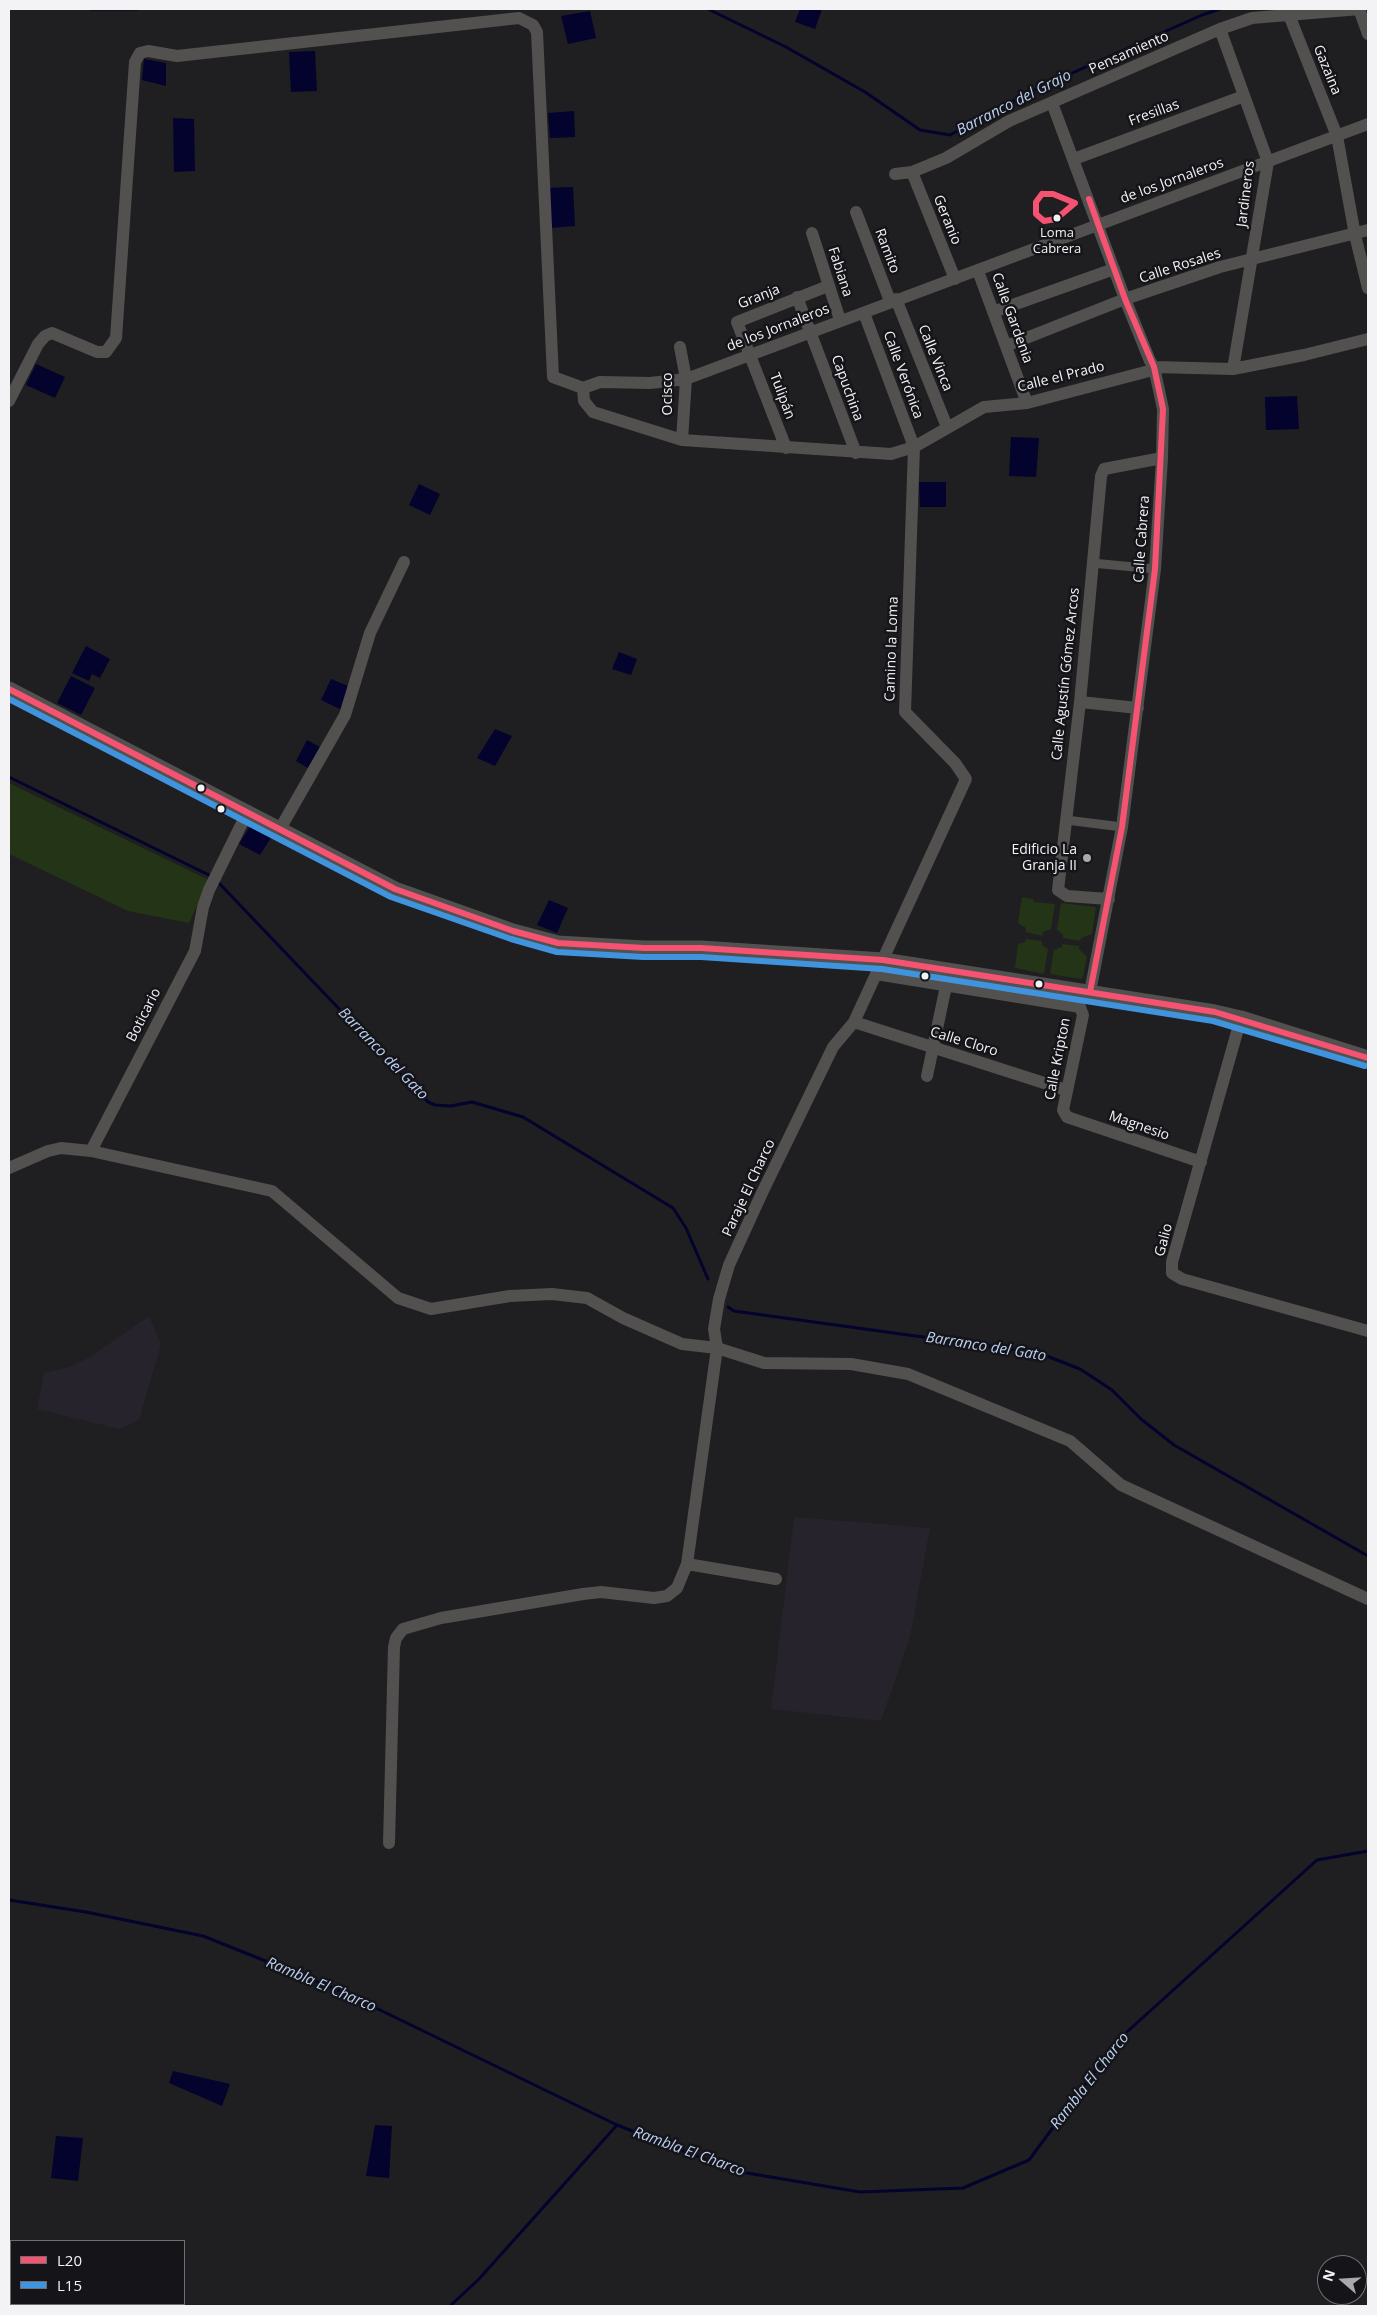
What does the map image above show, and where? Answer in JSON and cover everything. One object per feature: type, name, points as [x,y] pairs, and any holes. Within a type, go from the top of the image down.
[{"type":"street","name":"Pensamiento","points":[[895,174],[912,172],[946,158],[1009,121],[1220,29],[1252,18],[1359,9]]},
{"type":"street","points":[[1359,9],[1368,34]]},
{"type":"street","name":"Gazaina","points":[[1289,15],[1337,136],[1355,235],[1368,288]]},
{"type":"street","points":[[9,401],[38,344],[45,336],[52,333],[97,352],[106,352],[116,338],[134,62],[140,54],[148,51],[177,56],[519,18],[533,25],[538,32],[553,377],[583,388]]},
{"type":"street","name":"Jardineros","points":[[1220,29],[1268,162],[1253,260],[1233,369]]},
{"type":"street","name":"Fresillas","points":[[1074,159],[1244,96]]},
{"type":"street","name":"Calle Cabrera","points":[[1052,103],[1125,300],[1154,368],[1162,409],[1162,458],[1155,569],[1138,708],[1122,827],[1090,992]]},
{"type":"street","name":"de los Jornaleros","points":[[583,388],[600,382],[650,383],[686,379],[840,320],[864,313],[893,300],[978,271],[1098,224],[1368,124]]},
{"type":"street","name":"Geranio","points":[[912,172],[955,279]]},
{"type":"street","name":"Ramito","points":[[856,212],[893,300]]},
{"type":"street","name":"Calle Rosales","points":[[1006,346],[1125,300],[1220,267],[1355,235],[1368,230]]},
{"type":"street","name":"Fabiana","points":[[812,233],[840,320]]},
{"type":"street","points":[[993,312],[1114,269]]},
{"type":"street","name":"Calle Gardenia","points":[[978,271],[1027,403]]},
{"type":"street","name":"Granja","points":[[749,355],[737,322],[828,286]]},
{"type":"street","name":"Granja","points":[[797,297],[810,333]]},
{"type":"street","name":"Calle Vinca","points":[[893,300],[947,427]]},
{"type":"street","name":"Calle Verónica","points":[[864,313],[914,447]]},
{"type":"street","name":"Capuchina","points":[[810,333],[856,453]]},
{"type":"street","name":"Calle el Prado","points":[[583,388],[584,401],[593,412],[682,440],[891,454],[914,447],[984,407],[1027,403],[1149,371],[1154,368],[1233,369],[1304,355],[1368,339]]},
{"type":"street","name":"Ocisco","points":[[680,347],[686,379],[682,440]]},
{"type":"street","name":"Tulipán","points":[[749,355],[786,448]]},
{"type":"street","name":"Camino la Loma","points":[[883,960],[966,779],[955,763],[904,712],[914,447]]},
{"type":"street","name":"Calle Agustín Gómez Arcos","points":[[1109,899],[1066,896],[1058,890],[1080,702],[1101,476],[1104,469],[1162,458]]},
{"type":"street","points":[[280,829],[344,716],[370,634],[404,562]]},
{"type":"street","points":[[1092,563],[1155,569]]},
{"type":"street","points":[[9,689],[395,889],[513,931],[558,943],[644,948],[711,949],[883,960],[1090,992],[1241,1018],[1368,1058]]},
{"type":"street","points":[[1080,702],[1138,708]]},
{"type":"street","name":"Boticario","points":[[91,1151],[195,950],[203,907],[248,812]]},
{"type":"street","points":[[1066,820],[1122,827]]},
{"type":"street","name":"Paraje El Charco","points":[[389,1843],[394,1647],[396,1638],[403,1629],[441,1618],[583,1594],[601,1592],[654,1598],[667,1596],[677,1588],[687,1564],[717,1348],[714,1329],[726,1274],[834,1047],[854,1022],[883,960]]},
{"type":"street","points":[[876,974],[946,986],[927,1076]]},
{"type":"street","name":"Calle Kripton","points":[[946,986],[1080,1007],[1083,1015],[1063,1110],[1067,1116]]},
{"type":"street","name":"Galio","points":[[1241,1018],[1172,1262],[1172,1273],[1182,1279],[1368,1331]]},
{"type":"street","name":"Calle Cloro","points":[[854,1022],[1066,1090]]},
{"type":"street","name":"Magnesio","points":[[1067,1116],[1201,1162]]},
{"type":"street","points":[[9,1168],[48,1151],[61,1148],[91,1151],[272,1191],[398,1298],[431,1309],[510,1296],[552,1294],[587,1298],[623,1318],[682,1344],[717,1348],[764,1363],[850,1364],[908,1374],[1070,1441],[1121,1485],[1368,1599]]},
{"type":"street","points":[[687,1564],[776,1579]]},
{"type":"shaded area","points":[[800,9],[822,9],[815,29],[795,22]]},
{"type":"shaded area","points":[[590,11],[596,38],[568,44],[561,16]]},
{"type":"shaded area","points":[[315,51],[317,91],[291,92],[289,52]]},
{"type":"shaded area","points":[[144,59],[166,63],[166,86],[142,80]]},
{"type":"shaded area","points":[[574,111],[575,137],[550,138],[548,113]]},
{"type":"shaded area","points":[[173,118],[194,119],[195,171],[174,172]]},
{"type":"shaded area","points":[[573,187],[575,226],[549,228],[547,188]]},
{"type":"shaded area","points":[[36,364],[65,377],[55,398],[26,385]]},
{"type":"shaded area","points":[[1297,396],[1299,429],[1266,430],[1265,397]]},
{"type":"shaded area","points":[[1011,437],[1039,438],[1036,477],[1009,476]]},
{"type":"shaded area","points":[[919,482],[946,482],[946,507],[920,507]]},
{"type":"shaded area","points":[[419,484],[440,494],[430,515],[409,505]]},
{"type":"shaded area","points":[[86,646],[110,659],[100,678],[92,674],[89,681],[72,673]]},
{"type":"shaded area","points":[[619,652],[637,659],[631,675],[612,669]]},
{"type":"shaded area","points":[[71,676],[95,688],[81,715],[57,703]]},
{"type":"shaded area","points":[[331,679],[348,686],[342,710],[321,700]]},
{"type":"shaded area","points":[[495,729],[512,736],[495,766],[477,758]]},
{"type":"shaded area","points":[[307,740],[320,747],[308,768],[296,761]]},
{"type":"shaded area","points":[[251,825],[272,836],[260,855],[239,844]]},
{"type":"shaded area","points":[[549,900],[568,908],[557,933],[537,925]]},
{"type":"shaded area","points":[[149,1316],[161,1345],[139,1420],[119,1429],[37,1409],[44,1373],[73,1366],[93,1355]]},
{"type":"shaded area","points":[[794,1517],[930,1528],[910,1637],[881,1721],[771,1709]]},
{"type":"shaded area","points":[[173,2071],[230,2084],[222,2106],[169,2083]]},
{"type":"shaded area","points":[[375,2125],[392,2126],[389,2178],[366,2176]]},
{"type":"shaded area","points":[[56,2136],[83,2138],[78,2181],[51,2178]]},
{"type":"green space","points":[[9,783],[209,880],[189,923],[128,911],[9,854]]},
{"type":"green space","points":[[1022,897],[1033,899],[1034,902],[1055,904],[1051,929],[1043,932],[1042,936],[1026,932],[1026,928],[1018,923]]},
{"type":"green space","points":[[1061,903],[1096,907],[1092,934],[1081,938],[1080,941],[1063,938],[1063,935],[1057,930]]},
{"type":"green space","points":[[1026,939],[1042,941],[1042,945],[1048,949],[1044,974],[1015,968],[1018,944],[1025,942]]},
{"type":"green space","points":[[1062,944],[1079,946],[1079,949],[1087,957],[1081,979],[1050,974],[1054,950],[1062,947]]},
{"type":"waterway","name":"Barranco del Grajo","points":[[91,9],[137,9]]},
{"type":"waterway","name":"Barranco del Grajo","points":[[708,9],[786,47],[865,92],[920,130],[950,135],[1032,91],[1202,15],[1220,9]]},
{"type":"waterway","name":"Barranco del Gato","points":[[9,777],[209,875]]},
{"type":"waterway","name":"Barranco del Gato","points":[[218,882],[428,1102],[435,1105],[451,1106],[472,1102],[523,1117],[673,1208],[686,1228],[708,1279]]},
{"type":"waterway","name":"Barranco del Gato","points":[[728,1307],[734,1311],[1039,1353],[1080,1369],[1112,1390],[1141,1419],[1174,1445],[1368,1556]]},
{"type":"waterway","name":"Rambla El Charco","points":[[9,1900],[86,1912],[203,1936],[343,1992],[617,2125],[735,2171],[860,2192],[963,2188],[1029,2160],[1118,2040],[1317,1860],[1368,1851]]},
{"type":"waterway","points":[[450,2306],[479,2279],[617,2125]]},
{"type":"transit line","name":"L20","points":[[1042,194],[1053,194],[1075,203],[1056,219],[1044,221],[1036,214],[1036,202],[1042,194]]},
{"type":"transit line","name":"L20","points":[[1089,199],[1125,299],[1154,367],[1163,409],[1155,569],[1122,827],[1090,992]]},
{"type":"transit line","name":"L20","points":[[9,689],[395,889],[513,931],[558,943],[644,948],[701,948],[883,960],[1215,1012],[1368,1058]]},
{"type":"transit line","name":"L15","points":[[9,699],[391,897],[511,939],[557,952],[643,957],[701,957],[882,969],[1213,1021],[1365,1066]]},
{"type":"place","name":"Loma Cabrera","points":[[1057,218]]},
{"type":"place","name":"Edificio La Granja II","points":[[1087,858]]}]
